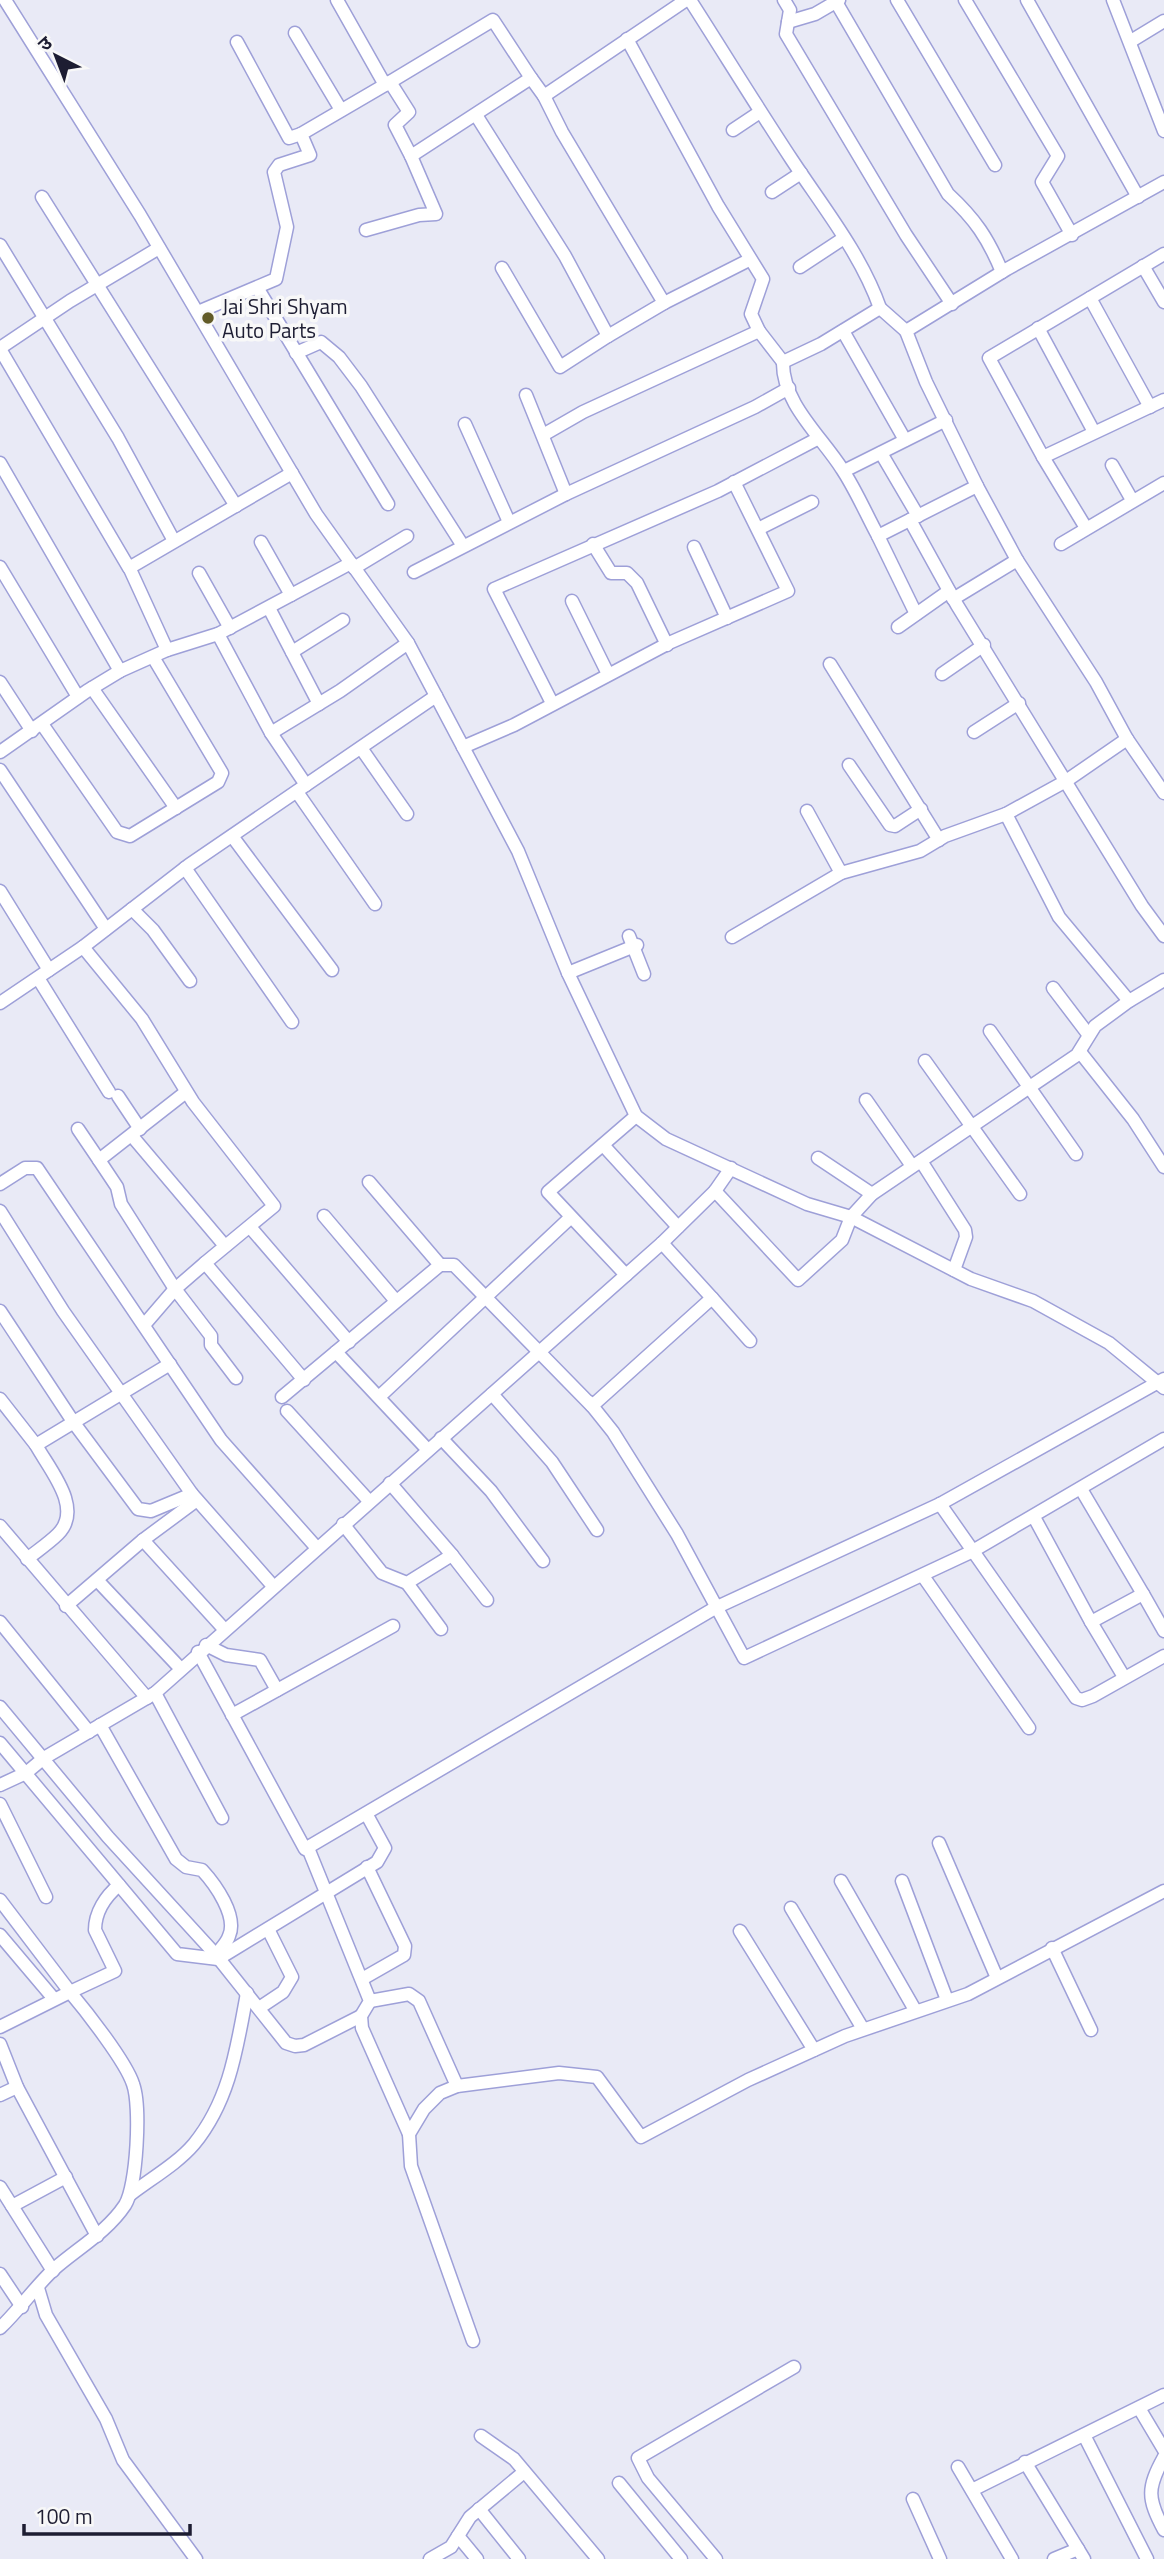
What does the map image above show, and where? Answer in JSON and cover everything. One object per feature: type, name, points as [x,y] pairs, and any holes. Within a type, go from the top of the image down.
[{"type":"street","points":[[5,0],[159,247],[316,514],[408,643],[518,851],[568,973],[636,1116],[666,1139],[807,1204],[852,1217],[954,1270],[1033,1301],[1109,1343],[1162,1384],[940,1504],[715,1608],[308,1848]]},
{"type":"street","points":[[337,0],[387,84],[409,112],[395,125],[436,214],[418,215],[366,230]]},
{"type":"street","points":[[544,96],[688,0],[844,238],[873,287],[880,308],[906,331],[977,486],[1017,560],[1096,682],[1127,739],[1164,793]]},
{"type":"street","points":[[784,0],[790,10],[786,34],[906,235],[952,304]]},
{"type":"street","points":[[897,0],[995,165]]},
{"type":"street","points":[[965,0],[1058,156],[1042,182],[1072,235]]},
{"type":"street","points":[[1027,0],[1138,197]]},
{"type":"street","points":[[1113,0],[1159,104],[1164,131]]},
{"type":"street","points":[[788,22],[816,14],[838,1],[948,194],[973,216],[991,246],[1002,272]]},
{"type":"street","points":[[237,42],[289,138],[301,134],[493,20],[544,96],[562,132],[664,303]]},
{"type":"street","points":[[1131,41],[1164,21]]},
{"type":"street","points":[[295,33],[341,110]]},
{"type":"street","points":[[627,39],[763,279],[751,314],[759,331],[783,362],[783,376],[817,439],[844,471],[916,614]]},
{"type":"street","points":[[411,156],[531,78]]},
{"type":"street","points":[[733,130],[760,112]]},
{"type":"street","points":[[476,115],[558,245],[608,336]]},
{"type":"street","points":[[198,313],[276,279],[287,226],[275,168],[310,155],[301,134]]},
{"type":"street","points":[[772,192],[801,173]]},
{"type":"street","points":[[906,331],[1002,272],[1164,182]]},
{"type":"street","points":[[42,197],[236,506]]},
{"type":"street","points":[[800,267],[844,238]]},
{"type":"street","points":[[0,245],[125,450],[174,541]]},
{"type":"street","points":[[159,247],[0,349],[130,567],[167,650]]},
{"type":"street","points":[[1086,528],[1043,457],[989,358],[1164,254]]},
{"type":"street","points":[[502,268],[560,367],[664,303],[750,260]]},
{"type":"street","points":[[1143,266],[1164,302]]},
{"type":"street","points":[[258,289],[388,505]]},
{"type":"street","points":[[1090,298],[1150,407]]},
{"type":"street","points":[[783,362],[880,308]]},
{"type":"street","points":[[1038,328],[1094,432]]},
{"type":"street","points":[[542,435],[583,412],[759,331]]},
{"type":"street","points":[[843,331],[905,440]]},
{"type":"street","points":[[296,353],[321,342],[339,357],[411,462],[463,546]]},
{"type":"street","points":[[414,572],[566,494],[755,407],[789,388]]},
{"type":"street","points":[[526,396],[566,494]]},
{"type":"street","points":[[1043,457],[1164,400]]},
{"type":"street","points":[[844,471],[946,420]]},
{"type":"street","points":[[465,424],[509,522]]},
{"type":"street","points":[[552,703],[494,589],[734,482],[817,439]]},
{"type":"street","points":[[881,453],[951,595],[1164,936]]},
{"type":"street","points":[[0,463],[120,671]]},
{"type":"street","points":[[1112,465],[1132,500]]},
{"type":"street","points":[[130,567],[292,473]]},
{"type":"street","points":[[463,747],[514,725],[667,645],[788,591],[734,482]]},
{"type":"street","points":[[1061,544],[1164,483]]},
{"type":"street","points":[[878,536],[977,486]]},
{"type":"street","points":[[758,529],[812,502]]},
{"type":"street","points":[[0,752],[120,671],[167,650],[218,635],[407,536]]},
{"type":"street","points":[[261,542],[291,595]]},
{"type":"street","points":[[593,544],[606,569],[611,573],[628,573],[637,583],[667,645]]},
{"type":"street","points":[[694,547],[727,618]]},
{"type":"street","points":[[898,627],[916,614],[1017,560]]},
{"type":"street","points":[[0,567],[78,697]]},
{"type":"street","points":[[199,573],[230,628]]},
{"type":"street","points":[[572,601],[608,674]]},
{"type":"street","points":[[269,608],[319,704]]},
{"type":"street","points":[[292,652],[343,620]]},
{"type":"street","points":[[218,635],[302,789],[375,904]]},
{"type":"street","points":[[271,733],[319,704],[408,643]]},
{"type":"street","points":[[942,674],[984,645]]},
{"type":"street","points":[[0,682],[122,836],[131,836],[218,782],[222,773],[153,657]]},
{"type":"street","points":[[830,664],[939,840]]},
{"type":"street","points":[[92,688],[176,808]]},
{"type":"street","points":[[1,1000],[83,947],[185,867],[436,696]]},
{"type":"street","points":[[974,732],[1019,703]]},
{"type":"street","points":[[732,937],[841,873],[920,851],[939,840],[1006,814],[1066,781],[1127,739]]},
{"type":"street","points":[[361,748],[407,814]]},
{"type":"street","points":[[849,765],[890,825],[895,826],[921,809]]},
{"type":"street","points":[[0,770],[106,929]]},
{"type":"street","points":[[807,811],[841,873]]},
{"type":"street","points":[[1006,814],[1059,917],[1129,1000]]},
{"type":"street","points":[[232,836],[332,970]]},
{"type":"street","points":[[185,867],[292,1022]]},
{"type":"street","points":[[0,891],[43,974],[136,1133],[225,1246]]},
{"type":"street","points":[[132,909],[153,930],[190,981]]},
{"type":"street","points":[[568,973],[633,942],[644,974]]},
{"type":"street","points":[[83,947],[142,1019],[186,1092],[241,1167],[274,1206],[175,1289],[144,1325]]},
{"type":"street","points":[[715,1191],[799,1280],[842,1240],[852,1217],[872,1194],[1080,1052],[1088,1034],[1129,1000],[1164,980]]},
{"type":"street","points":[[1053,988],[1088,1034]]},
{"type":"street","points":[[990,1031],[1076,1154]]},
{"type":"street","points":[[1080,1052],[1133,1119],[1164,1167]]},
{"type":"street","points":[[925,1061],[1020,1194]]},
{"type":"street","points":[[99,1160],[186,1092]]},
{"type":"street","points":[[866,1100],[965,1230],[966,1237],[954,1270]]},
{"type":"street","points":[[625,1275],[548,1192],[636,1116]]},
{"type":"street","points":[[78,1129],[117,1187],[121,1204],[236,1378]]},
{"type":"street","points":[[603,1145],[678,1227]]},
{"type":"street","points":[[818,1158],[872,1194]]},
{"type":"street","points":[[0,1184],[25,1168],[37,1168],[221,1440],[316,1547]]},
{"type":"street","points":[[0,1785],[26,1773],[44,1758],[151,1695],[662,1243],[715,1191],[731,1168]]},
{"type":"street","points":[[369,1182],[440,1265]]},
{"type":"street","points":[[0,1211],[121,1396],[195,1497],[273,1586]]},
{"type":"street","points":[[324,1216],[396,1301]]},
{"type":"street","points":[[379,1397],[570,1218]]},
{"type":"street","points":[[250,1227],[349,1342]]},
{"type":"street","points":[[662,1243],[750,1341]]},
{"type":"street","points":[[205,1264],[304,1380]]},
{"type":"street","points":[[282,1398],[440,1265],[454,1265],[592,1406],[712,1298]]},
{"type":"street","points":[[0,1311],[74,1423],[138,1509],[150,1511],[195,1497]]},
{"type":"street","points":[[336,1352],[427,1450]]},
{"type":"street","points":[[36,1445],[170,1364]]},
{"type":"street","points":[[492,1394],[552,1462],[597,1530]]},
{"type":"street","points":[[0,1399],[36,1445],[65,1496],[68,1511],[60,1532],[27,1559]]},
{"type":"street","points":[[589,1402],[613,1432],[677,1534],[744,1658],[971,1552],[1164,1439]]},
{"type":"street","points":[[287,1411],[369,1500]]},
{"type":"street","points":[[441,1438],[491,1491],[543,1561]]},
{"type":"street","points":[[390,1483],[487,1600]]},
{"type":"street","points":[[1081,1489],[1164,1631]]},
{"type":"street","points":[[66,1606],[195,1497]]},
{"type":"street","points":[[940,1504],[971,1552],[1076,1698],[1082,1700],[1093,1696],[1164,1656]]},
{"type":"street","points":[[1034,1517],[1124,1677]]},
{"type":"street","points":[[343,1524],[382,1573],[407,1583],[441,1629]]},
{"type":"street","points":[[0,1526],[66,1606],[151,1695],[222,1818]]},
{"type":"street","points":[[143,1540],[224,1629]]},
{"type":"street","points":[[407,1583],[452,1555]]},
{"type":"street","points":[[923,1576],[1029,1728]]},
{"type":"street","points":[[97,1580],[180,1668]]},
{"type":"street","points":[[1091,1622],[1143,1594]]},
{"type":"street","points":[[0,1622],[94,1729],[176,1859],[186,1867],[202,1870],[222,1900],[230,1918],[230,1935],[217,1957]]},
{"type":"street","points":[[232,1715],[393,1626]]},
{"type":"street","points":[[202,1649],[226,1656],[260,1660],[277,1690]]},
{"type":"street","points":[[202,1649],[232,1715],[305,1849],[308,1848],[370,2001]]},
{"type":"street","points":[[0,1707],[108,1837],[217,1957],[286,2043],[296,2046],[361,2016],[370,2001],[409,1994],[419,2001],[457,2086]]},
{"type":"street","points":[[0,1743],[177,1954],[217,1957],[268,1929],[381,1857],[385,1848],[367,1815]]},
{"type":"street","points":[[0,1804],[46,1896]]},
{"type":"street","points":[[939,1843],[997,1978]]},
{"type":"street","points":[[362,1979],[397,1961],[404,1955],[405,1946],[367,1867]]},
{"type":"street","points":[[841,1881],[915,2010]]},
{"type":"street","points":[[902,1881],[947,2000]]},
{"type":"street","points":[[0,2027],[115,1971],[95,1930],[95,1922],[104,1900],[119,1885]]},
{"type":"street","points":[[408,2134],[440,2093],[457,2086],[559,2073],[597,2077],[641,2137],[748,2080],[814,2050],[915,2010],[968,1994],[1164,1891]]},
{"type":"street","points":[[0,1900],[87,2011],[134,2085],[136,2174],[131,2194]]},
{"type":"street","points":[[791,1908],[863,2029]]},
{"type":"street","points":[[259,2008],[282,1992],[292,1977],[268,1929]]},
{"type":"street","points":[[740,1931],[814,2050]]},
{"type":"street","points":[[0,1935],[54,1999]]},
{"type":"street","points":[[1052,1948],[1091,2030]]},
{"type":"street","points":[[0,2328],[53,2270],[97,2236],[131,2194],[194,2145],[217,2109],[231,2078],[247,1993]]},
{"type":"street","points":[[361,2016],[362,2028],[408,2134],[414,2178],[473,2341]]},
{"type":"street","points":[[0,2044],[17,2087],[97,2236]]},
{"type":"street","points":[[0,2095],[17,2087]]},
{"type":"street","points":[[12,2206],[66,2177]]},
{"type":"street","points":[[0,2187],[53,2270]]},
{"type":"street","points":[[0,2274],[22,2307]]},
{"type":"street","points":[[38,2288],[46,2315],[106,2419],[123,2460],[196,2559]]},
{"type":"street","points":[[716,2559],[648,2478],[638,2458],[794,2368]]},
{"type":"street","points":[[972,2490],[1164,2395]]},
{"type":"street","points":[[1139,2408],[1164,2450]]},
{"type":"street","points":[[1084,2435],[1147,2559]]},
{"type":"street","points":[[481,2436],[514,2459],[598,2559]]},
{"type":"street","points":[[1164,2457],[1150,2484],[1150,2496],[1164,2529]]},
{"type":"street","points":[[1025,2462],[1081,2554],[1054,2559]]},
{"type":"street","points":[[958,2468],[1012,2559]]},
{"type":"street","points":[[430,2559],[451,2547],[479,2509],[524,2472]]},
{"type":"street","points":[[619,2483],[681,2559]]},
{"type":"street","points":[[913,2499],[940,2559]]},
{"type":"street","points":[[479,2509],[520,2559]]},
{"type":"street","points":[[458,2536],[477,2559]]},
{"type":"place","name":"Jai Shri Shyam Auto Parts","points":[[208,318]]}]
